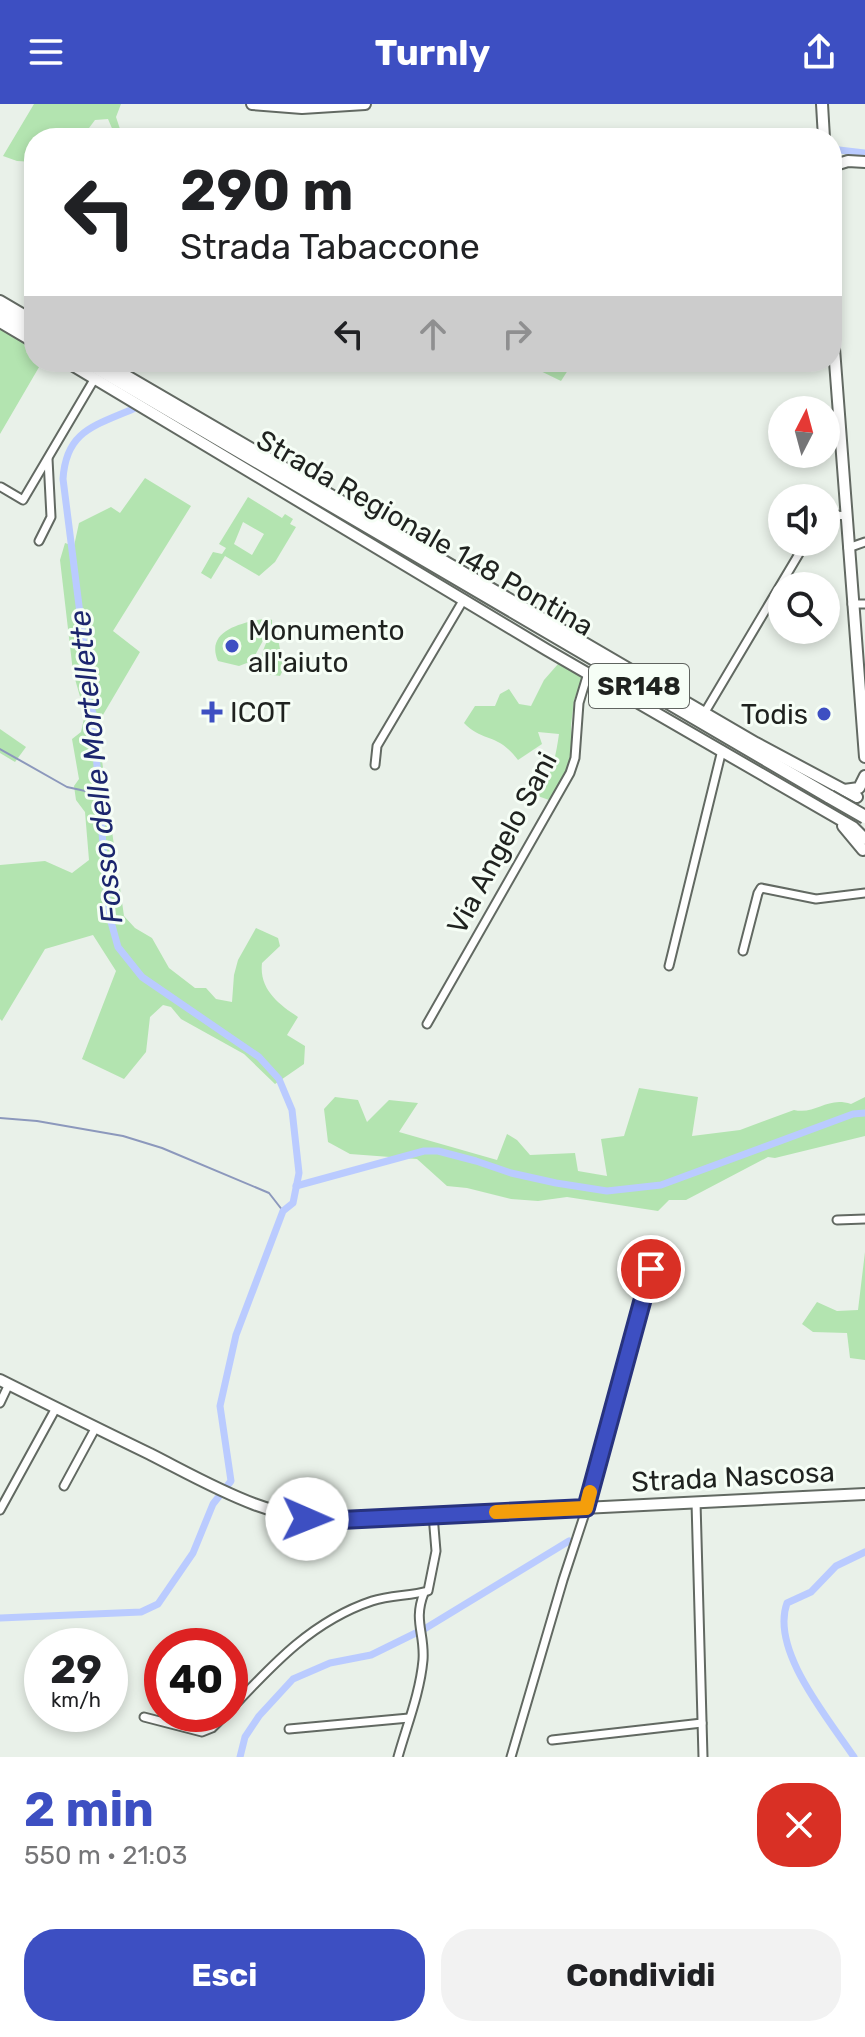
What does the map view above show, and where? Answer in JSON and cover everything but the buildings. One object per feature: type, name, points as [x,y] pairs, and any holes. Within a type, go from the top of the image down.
[{"type":"main road","points":[[0,311],[24,325]]},
{"type":"main road","name":"Strada Regionale 148 Pontina","points":[[104,372],[835,793],[865,817]]},
{"type":"street","points":[[252,104],[302,108],[365,104]]},
{"type":"street","points":[[821,128],[822,107]]},
{"type":"street","points":[[842,159],[865,162]]},
{"type":"street","points":[[842,163],[848,161]]},
{"type":"street","points":[[0,301],[24,315]]},
{"type":"street","points":[[0,322],[24,336]]},
{"type":"street","points":[[84,372],[830,814],[860,841]]},
{"type":"street","points":[[120,372],[705,712],[835,793],[862,796]]},
{"type":"street","points":[[836,372],[865,757]]},
{"type":"street","points":[[1,487],[23,500],[95,378]]},
{"type":"street","points":[[39,541],[51,517],[48,457]]},
{"type":"street","points":[[840,515],[846,516]]},
{"type":"street","points":[[848,548],[865,542]]},
{"type":"street","points":[[705,712],[798,556]]},
{"type":"street","points":[[375,765],[377,746],[464,599]]},
{"type":"street","points":[[852,604],[865,604]]},
{"type":"street","name":"Via Angelo Sani","points":[[427,1024],[571,771],[576,753],[578,709],[588,673]]},
{"type":"street","points":[[669,966],[722,750]]},
{"type":"street","points":[[835,793],[856,790],[863,784],[865,776]]},
{"type":"street","points":[[860,841],[850,807],[862,796]]},
{"type":"street","points":[[830,814],[860,841]]},
{"type":"street","points":[[743,951],[761,888],[819,900],[865,893]]},
{"type":"street","points":[[837,1220],[865,1219]]},
{"type":"street","points":[[511,1757],[587,1508],[651,1269]]},
{"type":"street","name":"Strada Nascosa","points":[[0,1403],[4,1382],[228,1493],[276,1513],[315,1520],[865,1494]]},
{"type":"street","points":[[0,1510],[56,1408]]},
{"type":"street","points":[[64,1486],[96,1427]]},
{"type":"street","points":[[696,1502],[703,1757]]},
{"type":"street","points":[[398,1757],[420,1678],[424,1648],[418,1626],[420,1604],[424,1593],[430,1588],[436,1556],[433,1515]]},
{"type":"street","points":[[248,1691],[285,1651],[356,1607],[375,1600],[424,1593]]},
{"type":"street","points":[[289,1729],[409,1718]]},
{"type":"street","points":[[552,1740],[702,1723]]},
{"type":"green space","points":[[34,104],[121,104],[116,117],[120,128],[112,128],[108,119],[95,120],[89,128],[24,128],[24,161],[3,156]]},
{"type":"green space","points":[[0,326],[24,340],[24,372],[36,372],[0,434]]},
{"type":"green space","points":[[543,372],[567,372],[561,381]]},
{"type":"green space","points":[[145,478],[191,506],[113,631],[140,652],[97,725],[124,916],[135,928],[152,938],[169,968],[195,988],[206,988],[216,999],[232,1002],[238,960],[256,928],[278,938],[280,946],[262,963],[264,981],[271,995],[298,1017],[287,1035],[305,1046],[304,1064],[275,1084],[244,1054],[181,1019],[171,1007],[163,1005],[150,1017],[146,1052],[124,1079],[82,1059],[116,971],[93,935],[45,949],[2,1021],[0,1019],[0,865],[45,861],[72,873],[89,860],[85,812],[76,800],[74,786],[79,779],[72,739],[81,732],[85,714],[73,672],[60,560],[65,543],[74,546],[79,523],[111,507],[120,513]]},
{"type":"green space","points":[[248,497],[282,518],[285,514],[293,519],[290,524],[296,527],[275,562],[259,576],[225,556],[211,579],[201,573],[213,552],[222,554],[226,548],[219,544]],"holes":[[[243,522],[264,534],[252,555],[234,544]]]},
{"type":"green space","points":[[268,618],[272,624],[252,661],[239,666],[218,661],[215,650],[222,634],[239,625]]},
{"type":"green space","points":[[276,630],[284,668],[280,676],[267,674],[262,663],[264,647],[272,631]]},
{"type":"green space","points":[[558,664],[583,677],[574,700],[570,765],[552,801],[532,794],[549,776],[559,734],[538,732],[542,744],[518,760],[503,745],[464,723],[475,706],[495,706],[500,694],[509,689],[519,704],[531,706],[544,680]]},
{"type":"green space","points":[[0,729],[26,747],[15,762],[0,753]]},
{"type":"green space","points":[[639,1088],[698,1097],[692,1136],[740,1130],[794,1110],[809,1110],[835,1102],[851,1104],[865,1097],[865,1136],[775,1158],[768,1157],[686,1200],[669,1200],[658,1211],[567,1197],[538,1201],[511,1199],[447,1186],[417,1159],[350,1154],[328,1142],[324,1109],[335,1097],[358,1100],[367,1122],[389,1100],[418,1103],[399,1132],[497,1160],[507,1134],[530,1155],[575,1153],[578,1171],[607,1176],[601,1139],[624,1136]]},
{"type":"green space","points":[[865,1252],[865,1360],[850,1358],[847,1333],[813,1332],[802,1324],[817,1302],[837,1311],[858,1310]]},
{"type":"waterway","points":[[842,150],[865,153]]},
{"type":"waterway","name":"Fosso delle Mortellette","points":[[0,1618],[141,1612],[158,1604],[193,1553],[213,1504],[231,1481],[220,1406],[236,1335],[283,1211],[293,1203],[299,1173],[292,1110],[279,1079],[259,1057],[142,977],[118,947],[108,911],[93,713],[83,688],[86,661],[63,479],[65,463],[76,440],[95,426],[133,409]]},
{"type":"waterway","points":[[0,749],[67,787],[99,794]]},
{"type":"waterway","points":[[296,1186],[424,1151],[438,1151],[556,1183],[607,1191],[661,1185],[853,1114],[865,1113]]},
{"type":"waterway","points":[[0,1118],[123,1136],[162,1148],[269,1193],[283,1211]]},
{"type":"waterway","points":[[240,1757],[245,1737],[259,1716],[293,1679],[330,1663],[371,1655],[426,1628],[569,1541]]},
{"type":"waterway","points":[[854,1757],[804,1683],[787,1641],[784,1622],[787,1603],[811,1592],[836,1566],[865,1552]]},
{"type":"slow traffic","points":[[496,1512],[586,1508],[590,1492]]},
{"type":"place","name":"Monumento all'aiuto","points":[[232,646]]},
{"type":"place","name":"ICOT","points":[[212,712]]},
{"type":"place","name":"Todis","points":[[824,714]]},
{"type":"route","points":[[307,1519],[323,1521],[586,1508],[651,1269]]}]
